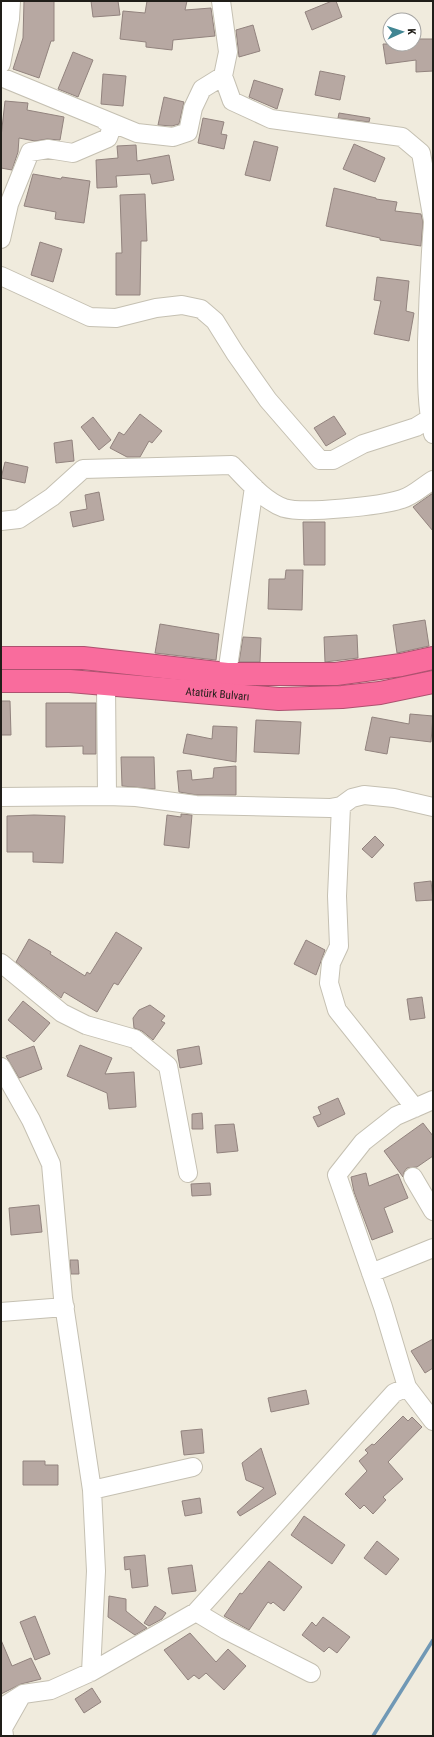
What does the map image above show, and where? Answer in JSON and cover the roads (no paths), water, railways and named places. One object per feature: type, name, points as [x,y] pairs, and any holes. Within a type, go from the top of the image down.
[{"type":"highway","name":"Atatürk Bulvarı","points":[[1,658],[83,658],[227,674],[336,674],[401,665],[433,658]]},
{"type":"highway","name":"Atatürk Bulvarı","points":[[1,681],[70,681],[279,699],[335,697],[380,693],[433,682]]},
{"type":"street","points":[[1,64],[10,19],[11,1]]},
{"type":"street","points":[[1,276],[90,317],[116,318],[156,308],[182,305],[201,309],[215,321],[235,353],[268,400],[320,460],[333,460],[363,444],[416,426],[431,426],[427,363],[428,280],[433,222],[421,152],[402,136],[271,119],[232,101],[223,76],[228,52],[221,1]]},
{"type":"street","points":[[1,77],[137,133],[173,137],[188,132],[193,108],[202,88],[223,76]]},
{"type":"street","points":[[1,238],[5,204],[30,152],[48,149],[73,153],[108,138],[113,124],[105,121]]},
{"type":"street","points":[[1,520],[19,519],[52,497],[83,469],[232,465],[254,487],[270,500],[284,508],[309,510],[366,506],[403,499],[433,480]]},
{"type":"street","points":[[227,674],[254,487]]},
{"type":"street","points":[[106,684],[107,796]]},
{"type":"street","points":[[1,797],[107,796],[136,797],[196,805],[330,808],[341,806],[352,798],[364,795],[394,798],[433,807]]},
{"type":"street","points":[[341,806],[337,896],[339,946],[331,963],[329,983],[337,1010],[415,1108]]},
{"type":"street","points":[[1,963],[62,1013],[86,1025],[135,1039],[168,1066],[188,1173]]},
{"type":"street","points":[[1,1067],[31,1120],[51,1164],[65,1308],[92,1490],[96,1571],[91,1672]]},
{"type":"street","points":[[433,1100],[396,1116],[363,1142],[337,1175],[383,1307],[407,1387],[433,1421]]},
{"type":"street","points":[[413,1177],[433,1211]]},
{"type":"street","points":[[371,1273],[433,1248]]},
{"type":"street","points":[[1,1312],[65,1308]]},
{"type":"street","points":[[1,1708],[23,1694],[51,1690],[91,1672],[196,1612],[394,1393],[407,1387]]},
{"type":"street","points":[[92,1490],[192,1467]]},
{"type":"street","points":[[196,1612],[226,1630],[311,1673]]},
{"type":"street","points":[[4,1736],[2,1728],[23,1694]]},
{"type":"waterway","points":[[373,1736],[433,1640]]}]
